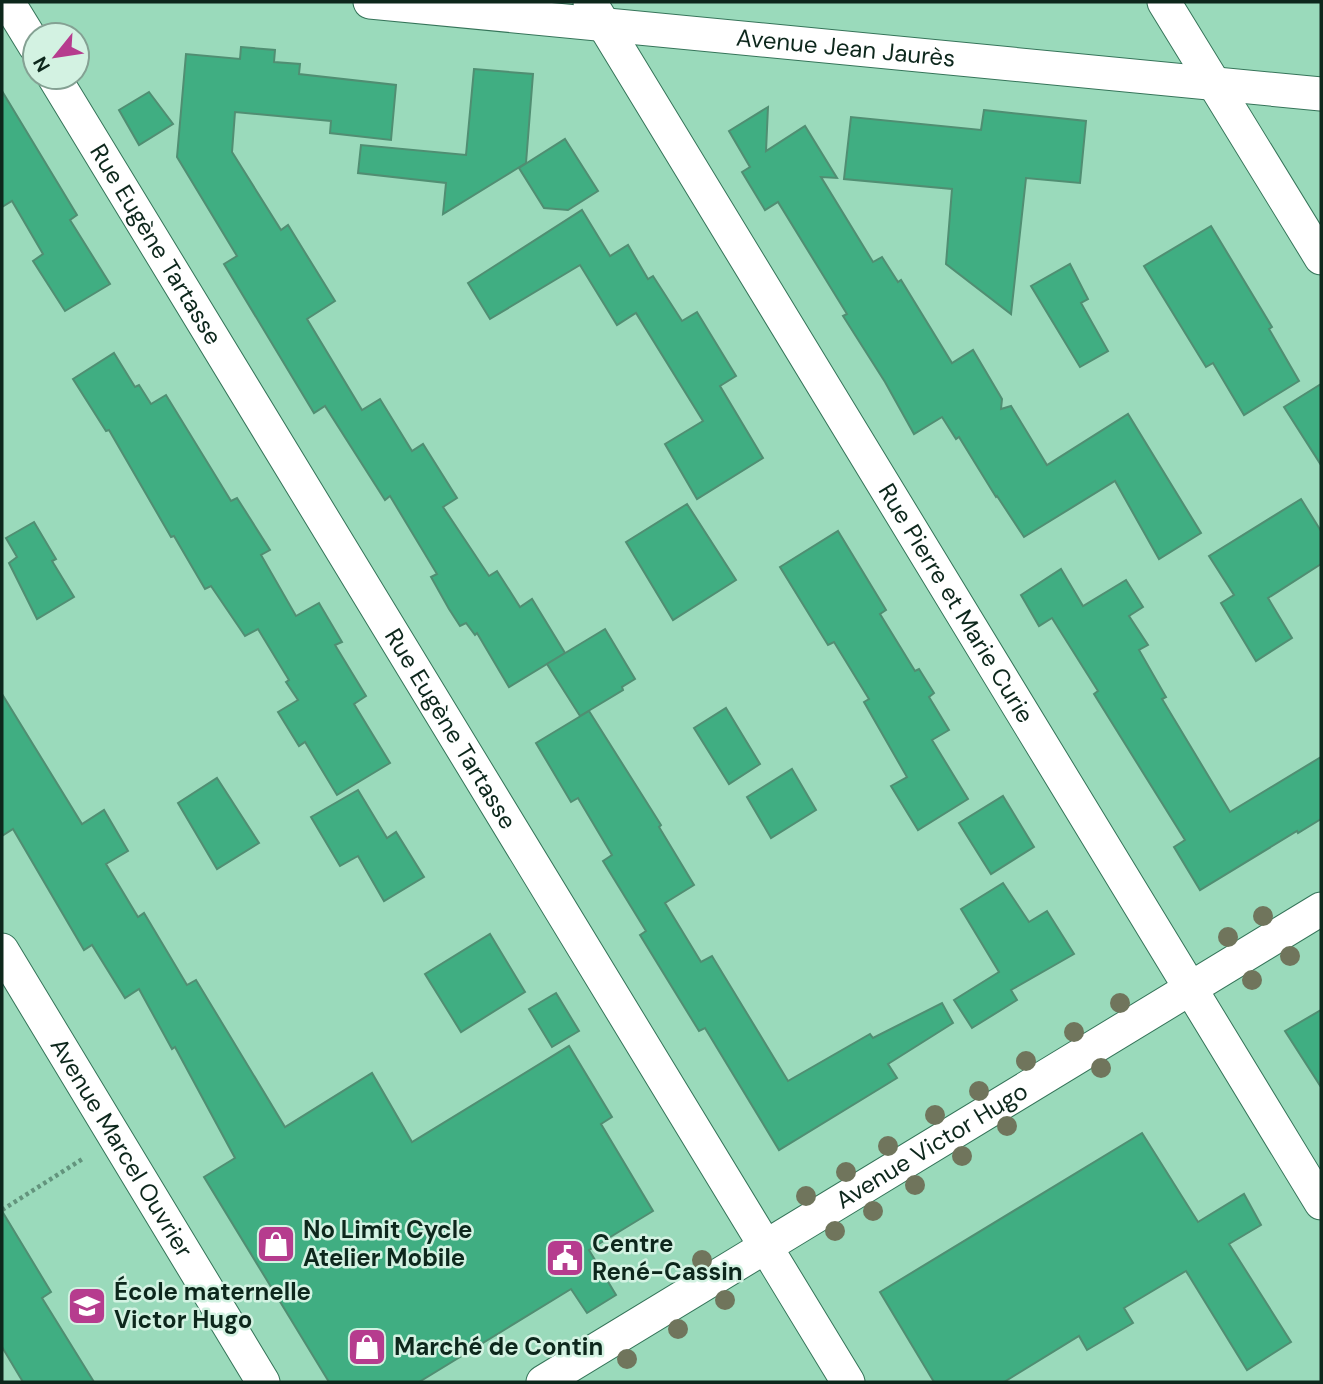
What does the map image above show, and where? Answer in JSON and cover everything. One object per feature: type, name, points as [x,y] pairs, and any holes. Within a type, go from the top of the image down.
[{"type":"street","points":[[8,2],[21,23]]},
{"type":"street","name":"Avenue Jean Jaurès","points":[[370,2],[597,13],[1321,94]]},
{"type":"street","points":[[1164,2],[1321,258]]},
{"type":"street","name":"Rue Pierre et Marie Curie","points":[[597,13],[1321,1203]]},
{"type":"street","name":"Rue Eugène Tartasse","points":[[63,91],[848,1382]]},
{"type":"street","name":"Avenue Victor Hugo","points":[[543,1382],[1321,909]]},
{"type":"street","name":"Avenue Marcel Ouvrier","points":[[2,950],[263,1382]]},
{"type":"path","points":[[2,1210],[116,1138]]},
{"type":"building","points":[[241,47],[275,50],[274,62],[300,64],[299,74],[396,85],[391,140],[330,133],[331,121],[235,112],[232,152],[281,230],[288,225],[335,301],[307,319],[362,410],[380,399],[412,451],[423,444],[457,498],[443,507],[489,576],[497,571],[520,607],[532,599],[565,653],[509,687],[477,633],[475,635],[466,623],[460,626],[449,609],[431,577],[437,574],[390,496],[385,500],[325,406],[314,413],[224,264],[237,256],[177,157],[186,54],[240,59]]},
{"type":"building","points":[[474,69],[533,74],[526,163],[443,214],[446,183],[358,173],[361,145],[466,155]]},
{"type":"building","points":[[2,91],[77,215],[70,220],[110,284],[65,311],[33,261],[43,254],[12,201],[2,207]]},
{"type":"building","points":[[149,92],[173,124],[139,145],[119,110]]},
{"type":"building","points":[[768,107],[766,151],[805,126],[837,178],[821,177],[873,262],[882,257],[898,282],[901,280],[952,363],[973,350],[1002,399],[1001,409],[1011,406],[1047,465],[1128,414],[1201,533],[1159,559],[1115,481],[1024,537],[959,437],[956,439],[942,417],[914,434],[843,316],[847,314],[778,202],[765,210],[742,172],[750,167],[729,131]]},
{"type":"building","points":[[984,110],[1086,121],[1080,183],[1026,178],[1011,314],[946,264],[952,189],[844,179],[851,117],[981,130]]},
{"type":"building","points":[[565,139],[598,191],[568,210],[544,208],[519,168]]},
{"type":"building","points":[[582,210],[610,256],[628,245],[648,279],[653,276],[682,321],[697,312],[736,376],[720,386],[763,458],[697,499],[665,444],[703,421],[636,313],[617,325],[580,265],[490,319],[468,283]]},
{"type":"building","points":[[1211,226],[1272,327],[1269,329],[1299,381],[1244,415],[1213,363],[1206,367],[1144,266]]},
{"type":"building","points":[[1070,264],[1088,299],[1081,303],[1108,351],[1080,367],[1031,286]]},
{"type":"building","points":[[114,353],[135,387],[139,385],[151,404],[166,395],[231,501],[237,498],[270,550],[261,555],[296,616],[319,603],[342,642],[335,645],[366,696],[354,704],[390,763],[337,795],[305,742],[299,746],[278,712],[298,700],[258,629],[245,636],[211,586],[205,589],[174,536],[171,537],[109,430],[106,431],[73,379]]},
{"type":"building","points":[[1321,384],[1321,465],[1284,407]]},
{"type":"building","points":[[1301,499],[1321,531],[1321,564],[1268,598],[1292,638],[1256,661],[1221,603],[1234,595],[1209,556]]},
{"type":"building","points":[[687,504],[736,580],[673,620],[626,542]]},
{"type":"building","points":[[34,522],[56,559],[52,561],[74,597],[37,619],[9,563],[17,557],[6,538]]},
{"type":"building","points":[[838,531],[886,610],[880,614],[915,671],[919,669],[934,693],[929,697],[949,730],[932,740],[968,799],[918,830],[891,786],[907,777],[864,702],[869,699],[834,642],[828,645],[780,567]]},
{"type":"building","points":[[1061,569],[1083,606],[1126,580],[1143,607],[1129,616],[1148,645],[1139,650],[1166,697],[1162,699],[1230,812],[1321,757],[1321,819],[1200,890],[1174,847],[1185,840],[1094,694],[1098,691],[1052,618],[1039,626],[1021,595]]},
{"type":"building","points":[[605,629],[635,679],[622,687],[623,690],[580,716],[547,664]]},
{"type":"building","points":[[2,694],[82,824],[104,810],[128,851],[106,864],[138,917],[144,913],[187,985],[196,980],[285,1127],[372,1073],[412,1142],[569,1046],[612,1117],[601,1124],[653,1211],[589,1250],[616,1295],[587,1313],[571,1289],[419,1382],[329,1382],[204,1177],[235,1158],[175,1047],[172,1049],[139,989],[125,998],[92,945],[84,950],[13,829],[2,836]]},
{"type":"building","points":[[726,708],[760,764],[729,784],[694,728]]},
{"type":"building","points":[[589,711],[661,825],[659,827],[694,885],[665,903],[701,962],[712,956],[788,1081],[870,1034],[873,1038],[942,1003],[953,1023],[888,1064],[897,1078],[779,1150],[705,1028],[699,1031],[640,935],[646,931],[603,861],[612,855],[578,798],[571,802],[536,743]]},
{"type":"building","points":[[792,769],[816,810],[771,838],[747,797]]},
{"type":"building","points":[[217,778],[259,843],[217,869],[178,803]]},
{"type":"building","points":[[358,790],[387,838],[396,832],[424,877],[384,901],[358,856],[340,866],[311,817]]},
{"type":"building","points":[[1003,796],[1034,847],[991,874],[959,823]]},
{"type":"building","points":[[1003,883],[1029,922],[1047,911],[1074,954],[1011,990],[1017,1000],[972,1028],[954,1000],[999,972],[961,909]]},
{"type":"building","points":[[490,934],[525,992],[461,1032],[425,974]]},
{"type":"building","points":[[556,993],[579,1031],[552,1047],[529,1009]]},
{"type":"building","points":[[1321,1010],[1321,1087],[1285,1031]]},
{"type":"building","points":[[1142,1133],[1198,1222],[1244,1194],[1261,1225],[1229,1244],[1291,1342],[1247,1370],[1186,1271],[1124,1308],[1133,1323],[1087,1350],[1079,1336],[1004,1382],[934,1382],[880,1292]]},
{"type":"building","points":[[2,1211],[51,1292],[42,1298],[94,1382],[23,1382],[2,1347]]},
{"type":"place","name":"No Limit Cycle Atelier Mobile","points":[[276,1244]]},
{"type":"place","name":"Centre René-Cassin","points":[[565,1258]]},
{"type":"place","name":"École maternelle Victor Hugo","points":[[87,1306]]},
{"type":"place","name":"Marché de Contin","points":[[367,1347]]}]
